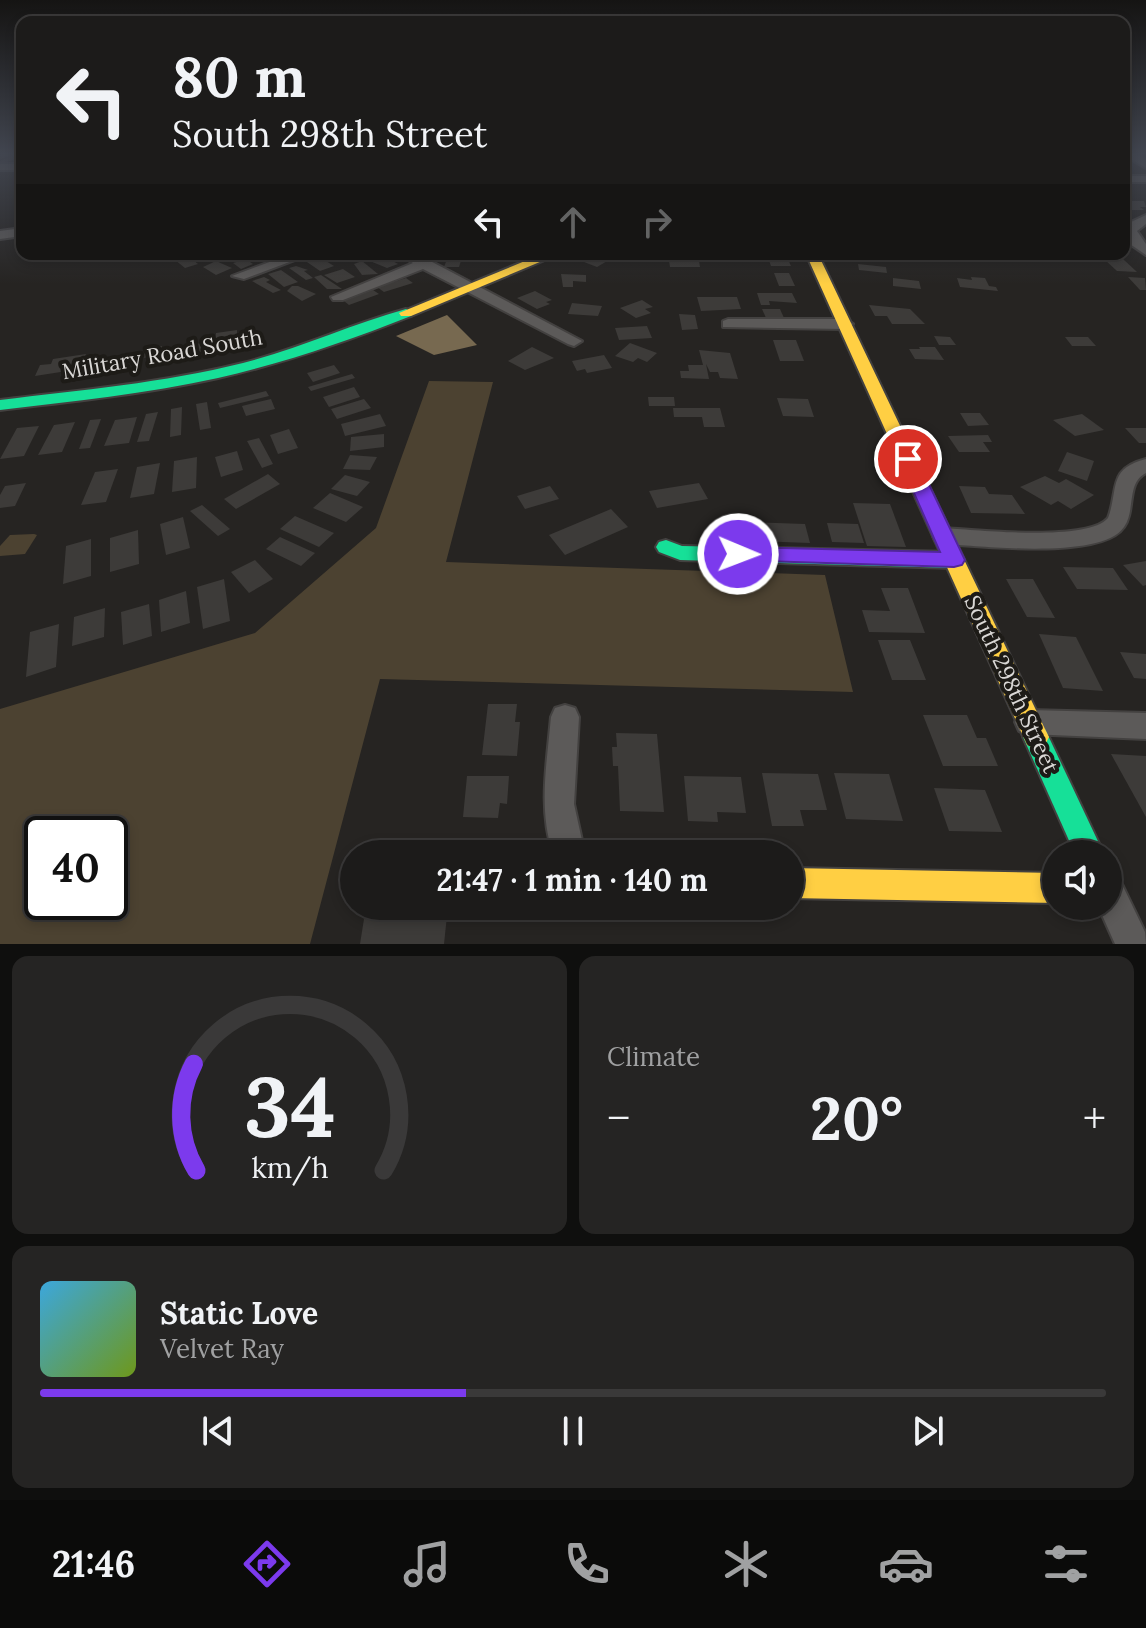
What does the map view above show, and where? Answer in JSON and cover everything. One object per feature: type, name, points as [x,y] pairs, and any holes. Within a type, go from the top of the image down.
[{"type":"street","points":[[1143,220],[1133,226],[1131,236],[1146,251]]},
{"type":"street","points":[[239,276],[286,260]]},
{"type":"street","points":[[417,260],[466,288],[574,341]]},
{"type":"street","name":"Military Road South","points":[[0,405],[172,382],[248,366],[341,338],[538,260]]},
{"type":"street","name":"South 298th Street","points":[[815,260],[1084,840]]},
{"type":"street","points":[[338,297],[424,264]]},
{"type":"street","points":[[728,324],[845,324]]},
{"type":"street","points":[[944,536],[1099,536],[1112,528],[1122,511],[1125,478],[1133,470],[1146,465]]},
{"type":"street","points":[[666,547],[680,553],[954,560]]},
{"type":"street","points":[[565,717],[560,806],[565,840]]},
{"type":"street","points":[[1029,722],[1146,726]]},
{"type":"street","points":[[804,883],[1042,888]]},
{"type":"street","points":[[1121,920],[1133,944]]},
{"type":"shaded area","points":[[447,315],[477,345],[434,355],[396,336]]},
{"type":"shaded area","points":[[429,381],[493,382],[446,562],[825,575],[853,692],[380,679],[310,944],[0,944],[0,709],[255,633],[376,528]]},
{"type":"shaded area","points":[[10,535],[37,535],[25,554],[0,556],[0,546]]},
{"type":"building","points":[[1130,201],[1144,201],[1146,207],[1140,207],[1144,210],[1131,210]]},
{"type":"building","points":[[175,260],[193,260],[198,264],[185,268]]},
{"type":"building","points":[[247,260],[253,264],[241,269],[233,263]]},
{"type":"building","points":[[324,260],[334,266],[320,271],[307,262]]},
{"type":"building","points":[[367,260],[391,260],[398,264],[387,268]]},
{"type":"building","points":[[447,260],[461,260],[459,267],[444,267]]},
{"type":"building","points":[[588,260],[609,260],[597,267],[584,262]]},
{"type":"building","points":[[669,260],[703,261],[699,261],[700,267],[670,267]]},
{"type":"building","points":[[769,260],[788,260],[791,266],[771,266]]},
{"type":"building","points":[[1105,260],[1124,260],[1137,272],[1117,271]]},
{"type":"building","points":[[216,261],[232,268],[216,275],[203,267]]},
{"type":"building","points":[[362,261],[378,274],[362,275],[354,264]]},
{"type":"building","points":[[858,264],[886,267],[887,273],[859,270]]},
{"type":"building","points":[[296,266],[308,270],[304,271],[313,278],[306,280],[289,268]]},
{"type":"building","points":[[343,269],[355,277],[337,283],[324,275]]},
{"type":"building","points":[[281,270],[298,282],[284,287],[268,274]]},
{"type":"building","points":[[774,273],[789,273],[795,286],[779,286]]},
{"type":"building","points":[[561,274],[586,275],[586,282],[573,281],[573,287],[563,287]]},
{"type":"building","points":[[321,275],[342,289],[327,289],[314,277]]},
{"type":"building","points":[[264,277],[270,280],[266,282],[281,290],[273,293],[252,281]]},
{"type":"building","points":[[971,277],[985,278],[989,286],[996,287],[998,291],[960,287],[957,278],[972,280]]},
{"type":"building","points":[[1128,277],[1145,278],[1146,290],[1140,290]]},
{"type":"building","points":[[406,278],[413,283],[384,292],[377,287]]},
{"type":"building","points":[[893,278],[919,281],[921,289],[893,286]]},
{"type":"building","points":[[292,286],[316,294],[302,301],[287,291]]},
{"type":"building","points":[[373,290],[379,294],[349,305],[344,301]]},
{"type":"building","points":[[535,291],[552,300],[546,302],[550,304],[537,309],[517,298]]},
{"type":"building","points":[[757,293],[792,293],[797,303],[769,301],[770,305],[761,305]]},
{"type":"building","points":[[697,297],[737,297],[741,309],[701,311]]},
{"type":"building","points":[[642,300],[653,307],[645,309],[651,313],[636,318],[620,308]]},
{"type":"building","points":[[572,303],[602,306],[598,316],[568,314]]},
{"type":"building","points":[[869,305],[910,309],[925,324],[892,324],[887,316],[875,316]]},
{"type":"building","points":[[762,309],[780,309],[784,318],[766,318]]},
{"type":"building","points":[[679,314],[695,315],[698,329],[682,330]]},
{"type":"building","points":[[647,326],[652,338],[619,340],[615,328]]},
{"type":"building","points":[[237,330],[237,337],[219,340],[219,352],[196,356],[196,344],[215,341],[216,333]]},
{"type":"building","points":[[934,336],[950,337],[956,345],[939,345]]},
{"type":"building","points":[[1065,337],[1088,337],[1096,346],[1072,346]]},
{"type":"building","points":[[773,340],[796,340],[804,361],[780,361]]},
{"type":"building","points":[[630,343],[657,353],[647,362],[638,358],[633,362],[615,356]]},
{"type":"building","points":[[162,346],[161,356],[142,358],[144,349]]},
{"type":"building","points":[[532,347],[554,358],[525,370],[508,361]]},
{"type":"building","points":[[935,347],[944,360],[915,359],[909,349]]},
{"type":"building","points":[[699,350],[730,353],[738,379],[720,378],[718,372],[710,372],[706,364],[709,379],[681,378],[680,371],[689,371],[688,365],[703,365]]},
{"type":"building","points":[[86,354],[80,369],[35,376],[40,365],[51,364],[53,359]]},
{"type":"building","points":[[604,355],[612,368],[587,373],[585,369],[577,371],[572,361]]},
{"type":"building","points":[[334,365],[340,373],[313,382],[307,373]]},
{"type":"building","points":[[352,374],[355,378],[311,391],[308,387]]},
{"type":"building","points":[[354,387],[360,397],[329,407],[323,397]]},
{"type":"building","points":[[266,391],[269,396],[220,408],[218,403]]},
{"type":"building","points":[[648,397],[674,397],[675,406],[649,406]]},
{"type":"building","points":[[777,398],[808,399],[814,417],[783,416]]},
{"type":"building","points":[[271,399],[275,409],[246,416],[242,406]]},
{"type":"building","points":[[364,399],[371,408],[337,419],[331,409]]},
{"type":"building","points":[[207,402],[211,428],[200,430],[196,404]]},
{"type":"building","points":[[182,407],[181,435],[170,437],[171,409]]},
{"type":"building","points":[[673,408],[720,408],[725,427],[704,427],[702,417],[674,417]]},
{"type":"building","points":[[158,412],[149,441],[137,442],[146,414]]},
{"type":"building","points":[[960,413],[980,413],[989,425],[968,426]]},
{"type":"building","points":[[380,414],[386,426],[345,436],[341,424]]},
{"type":"building","points":[[1082,414],[1104,430],[1075,436],[1053,420]]},
{"type":"building","points":[[137,417],[129,443],[104,446],[115,420]]},
{"type":"building","points":[[101,419],[90,448],[79,449],[90,420]]},
{"type":"building","points":[[75,422],[62,452],[38,455],[54,425]]},
{"type":"building","points":[[39,426],[24,456],[0,459],[17,428]]},
{"type":"building","points":[[1125,428],[1146,428],[1146,443],[1139,443]]},
{"type":"building","points":[[289,429],[298,448],[278,454],[270,435]]},
{"type":"building","points":[[384,434],[384,447],[350,451],[351,437]]},
{"type":"building","points":[[988,435],[992,442],[983,442],[990,452],[959,452],[948,436]]},
{"type":"building","points":[[259,438],[273,464],[262,468],[247,441]]},
{"type":"building","points":[[237,451],[243,470],[221,477],[215,457]]},
{"type":"building","points":[[1067,452],[1094,461],[1087,481],[1058,471]]},
{"type":"building","points":[[350,455],[377,457],[370,470],[343,469]]},
{"type":"building","points":[[197,457],[196,488],[172,492],[174,461]]},
{"type":"building","points":[[160,463],[154,494],[130,498],[137,467]]},
{"type":"building","points":[[118,469],[106,502],[81,505],[95,472]]},
{"type":"building","points":[[268,474],[280,484],[236,509],[224,499]]},
{"type":"building","points":[[345,475],[370,482],[357,496],[331,489]]},
{"type":"building","points":[[1045,476],[1059,483],[1066,479],[1094,495],[1071,509],[1058,501],[1051,505],[1020,487]]},
{"type":"building","points":[[26,483],[15,506],[0,508],[0,495],[5,486]]},
{"type":"building","points":[[699,483],[708,499],[657,508],[649,491]]},
{"type":"building","points":[[550,486],[559,499],[525,509],[517,496]]},
{"type":"building","points":[[959,486],[985,487],[989,494],[1012,495],[1025,514],[971,513]]},
{"type":"building","points":[[330,493],[363,507],[346,522],[313,508]]},
{"type":"building","points":[[853,503],[890,504],[906,547],[867,546]]},
{"type":"building","points":[[202,505],[230,529],[218,536],[190,511]]},
{"type":"building","points":[[611,509],[628,527],[565,555],[549,535]]},
{"type":"building","points":[[295,516],[334,533],[319,547],[280,529]]},
{"type":"building","points":[[183,517],[190,548],[166,555],[160,524]]},
{"type":"building","points":[[748,522],[805,524],[810,543],[751,541]]},
{"type":"building","points":[[827,523],[858,524],[864,543],[832,542]]},
{"type":"building","points":[[138,530],[139,564],[110,572],[110,538]]},
{"type":"building","points":[[280,537],[315,553],[301,566],[266,549]]},
{"type":"building","points":[[91,539],[91,576],[63,584],[66,546]]},
{"type":"building","points":[[255,560],[273,579],[249,593],[231,572]]},
{"type":"building","points":[[1146,561],[1146,585],[1143,586],[1123,565]]},
{"type":"building","points":[[1063,567],[1113,568],[1128,590],[1077,589]]},
{"type":"building","points":[[224,579],[230,621],[203,629],[197,587]]},
{"type":"building","points":[[1006,579],[1033,579],[1055,618],[1027,617]]},
{"type":"building","points":[[881,588],[908,588],[925,633],[869,632],[862,610],[890,611]]},
{"type":"building","points":[[186,591],[190,623],[161,632],[159,600]]},
{"type":"building","points":[[149,604],[152,636],[123,645],[121,612]]},
{"type":"building","points":[[105,608],[104,637],[72,646],[74,617]]},
{"type":"building","points":[[59,624],[56,667],[26,677],[30,632]]},
{"type":"building","points":[[1039,634],[1076,637],[1103,691],[1063,688]]},
{"type":"building","points":[[878,640],[910,640],[926,680],[892,680]]},
{"type":"building","points":[[1120,652],[1146,654],[1146,679],[1134,678]]},
{"type":"building","points":[[488,704],[517,704],[515,722],[520,722],[517,756],[482,755]]},
{"type":"building","points":[[923,715],[967,715],[977,738],[986,738],[998,766],[943,766]]},
{"type":"building","points":[[616,733],[657,734],[664,812],[620,811],[618,766],[613,766],[612,747],[617,747]]},
{"type":"building","points":[[1111,754],[1146,756],[1146,817]]},
{"type":"building","points":[[762,773],[818,774],[827,810],[800,810],[804,826],[772,826]]},
{"type":"building","points":[[834,773],[889,774],[903,821],[846,819]]},
{"type":"building","points":[[467,776],[509,776],[507,804],[500,803],[498,818],[463,817]]},
{"type":"building","points":[[684,776],[741,777],[746,813],[717,812],[718,822],[688,821]]},
{"type":"building","points":[[934,788],[985,790],[1002,832],[949,831]]},
{"type":"building","points":[[364,920],[447,920],[444,944],[360,944]]},
{"type":"traffic: fast","points":[[0,405],[137,388],[219,373],[314,347],[406,313]]},
{"type":"traffic: fast","points":[[666,547],[680,553],[954,560]]},
{"type":"traffic: fast","points":[[1036,737],[1084,840]]},
{"type":"traffic: slow","points":[[406,313],[538,260]]},
{"type":"traffic: slow","points":[[815,260],[1036,737]]},
{"type":"traffic: slow","points":[[804,883],[1042,888]]},
{"type":"route","points":[[738,554],[954,560],[908,459]]}]
